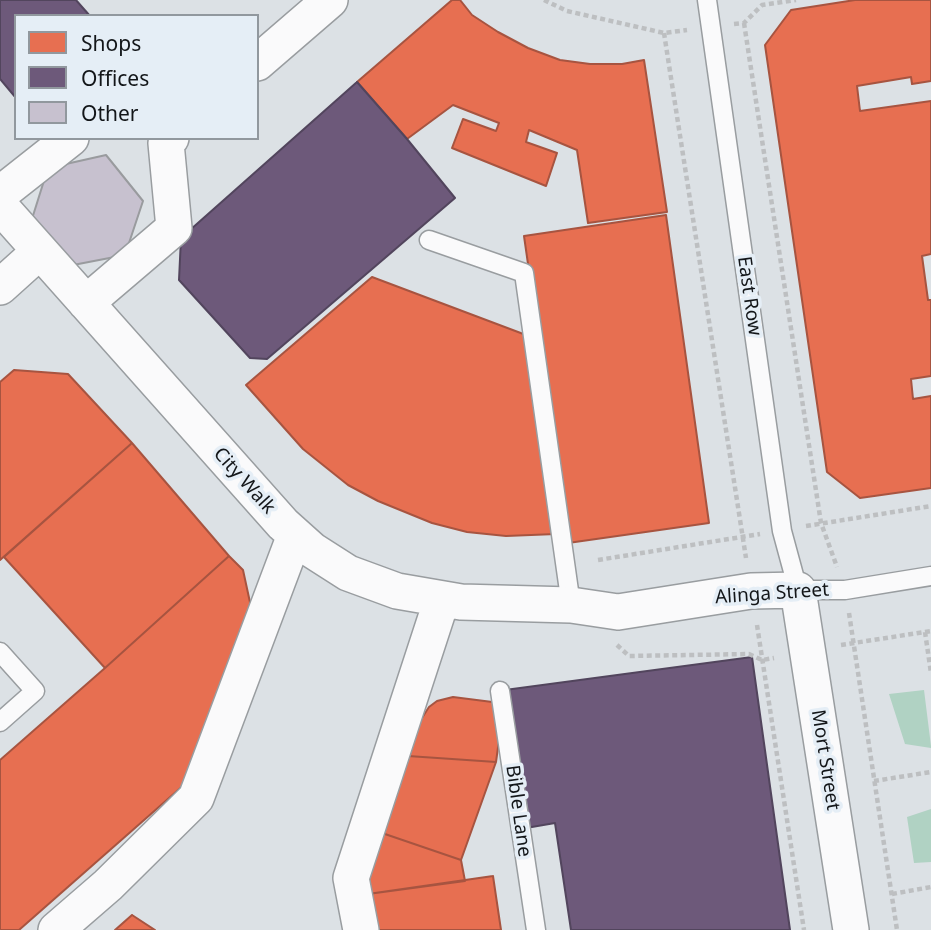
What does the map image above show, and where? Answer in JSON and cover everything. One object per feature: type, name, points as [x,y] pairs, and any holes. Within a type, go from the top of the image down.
[{"type":"street","points":[[259,62],[330,0]]},
{"type":"street","points":[[0,194],[68,140]]},
{"type":"street","points":[[86,303],[174,228],[159,140]]},
{"type":"street","name":"City Walk","points":[[0,206],[283,524],[312,550],[348,573],[397,591],[461,602],[571,605]]},
{"type":"street","points":[[0,287],[40,251]]},
{"type":"street","points":[[57,930],[108,885],[196,798],[295,535]]},
{"type":"street","name":"Alinga Street","points":[[571,605],[618,612],[751,591],[798,590]]},
{"type":"street","name":"Mort Street","points":[[798,590],[852,930]]},
{"type":"street","points":[[361,930],[351,878],[442,599]]},
{"type":"lane","name":"East Row","points":[[707,0],[782,531],[798,590]]},
{"type":"lane","points":[[429,240],[524,272],[571,605]]},
{"type":"lane","name":"Alinga Street","points":[[798,590],[845,590],[931,576]]},
{"type":"lane","points":[[0,652],[35,691],[0,722]]},
{"type":"lane","name":"Bible Lane","points":[[500,691],[536,930]]},
{"type":"path","points":[[544,0],[567,11],[664,33],[744,23],[762,5],[796,0]]},
{"type":"path","points":[[744,23],[821,523],[845,590],[897,930]]},
{"type":"path","points":[[664,33],[804,930]]},
{"type":"path","points":[[598,560],[931,506]]},
{"type":"path","points":[[610,639],[629,656],[749,654],[762,660],[928,632],[931,673]]},
{"type":"path","points":[[874,781],[931,772]]},
{"type":"path","points":[[891,894],[931,887]]},
{"type":"green space","points":[[924,690],[931,748],[905,744],[889,694]]},
{"type":"green space","points":[[931,809],[931,862],[914,863],[907,817]]},
{"type":"building: Shops","points":[[452,0],[460,0],[472,15],[498,32],[528,48],[560,60],[622,64],[644,60],[667,212],[588,223],[577,150],[529,130],[526,142],[557,153],[546,186],[452,148],[463,119],[496,131],[499,123],[453,105],[407,139],[357,82]]},
{"type":"building: Shops","points":[[855,0],[931,0],[931,81],[912,84],[911,77],[857,86],[860,111],[931,101],[931,254],[922,256],[928,300],[931,300],[931,376],[911,379],[913,399],[931,396],[931,488],[860,498],[827,472],[765,45],[791,10]]},
{"type":"building: Shops","points":[[666,215],[709,523],[568,543],[524,236]]},
{"type":"building: Shops","points":[[372,277],[526,335],[556,534],[506,536],[467,532],[432,523],[378,501],[348,485],[303,449],[246,385]]},
{"type":"building: Shops","points":[[14,370],[68,374],[132,443],[0,560],[0,382]]},
{"type":"building: Shops","points":[[132,443],[229,556],[105,668],[4,557]]},
{"type":"building: Shops","points":[[229,556],[243,570],[251,607],[185,784],[19,930],[0,930],[0,760]]},
{"type":"building: Shops","points":[[453,697],[508,704],[496,762],[408,756],[420,721],[429,707],[437,701]]},
{"type":"building: Shops","points":[[408,756],[496,762],[461,860],[382,833]]},
{"type":"building: Shops","points":[[382,833],[461,860],[465,881],[368,894],[366,880]]},
{"type":"building: Shops","points":[[493,876],[501,930],[375,930],[368,894]]},
{"type":"building: Shops","points":[[132,915],[155,930],[115,930]]},
{"type":"building: Offices","points":[[0,0],[76,0],[88,14],[14,14],[14,96],[0,79]]},
{"type":"building: Offices","points":[[357,82],[455,198],[267,359],[250,358],[179,280],[181,238]]},
{"type":"building: Offices","points":[[752,657],[790,930],[571,930],[555,823],[526,828],[505,690]]},
{"type":"building: Other","points":[[106,155],[143,201],[125,255],[68,266],[31,222],[48,168]]}]
